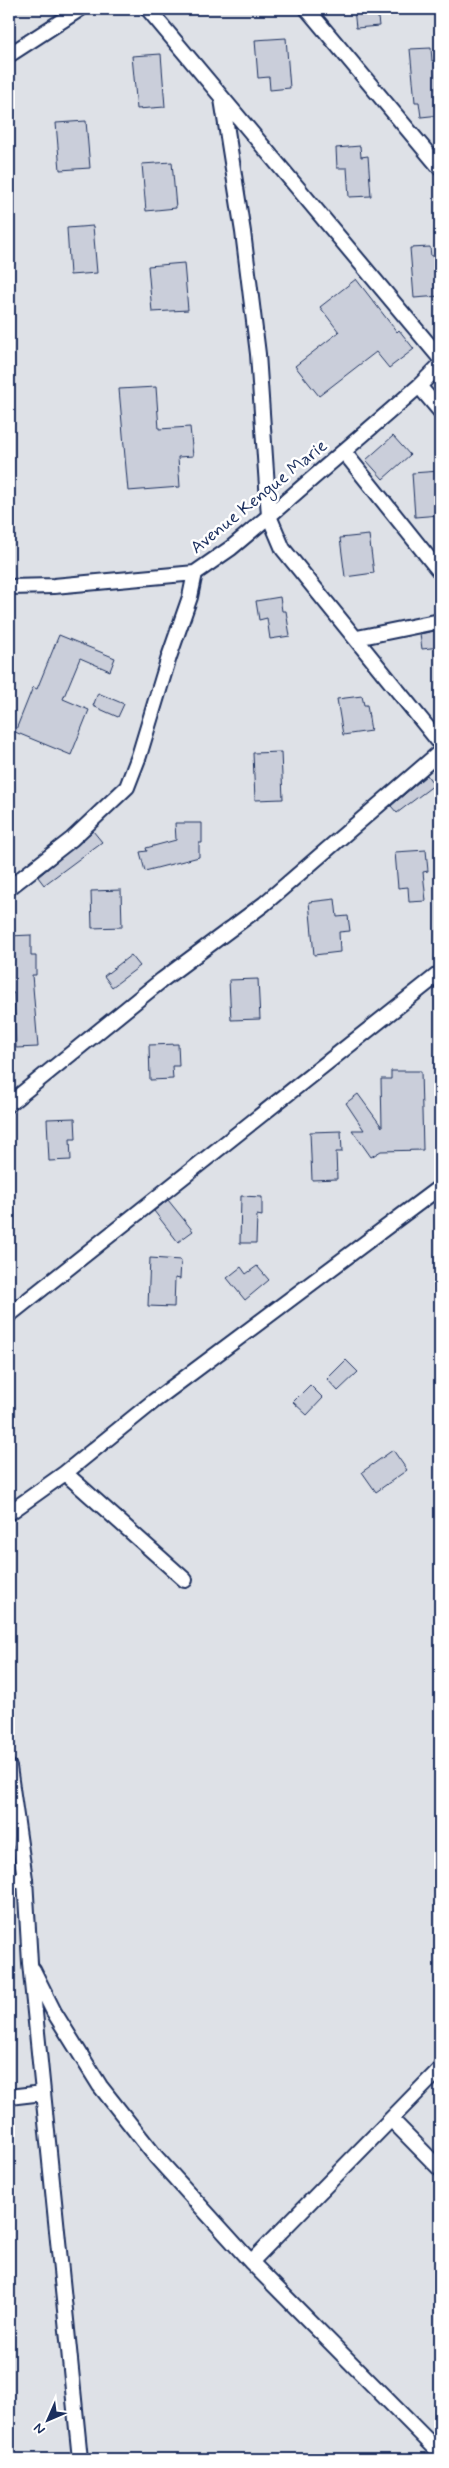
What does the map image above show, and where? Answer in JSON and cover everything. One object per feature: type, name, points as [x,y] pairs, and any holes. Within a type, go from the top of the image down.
[{"type":"street","points":[[9,55],[80,9]]},
{"type":"street","points":[[148,9],[222,100],[440,358]]},
{"type":"street","points":[[307,9],[440,168]]},
{"type":"street","points":[[222,100],[243,232],[258,354],[270,516],[283,549],[357,638],[440,743]]},
{"type":"street","name":"Avenue Kengue Marie","points":[[9,588],[54,586],[195,573],[231,548],[270,516],[419,386],[440,365]]},
{"type":"street","points":[[419,386],[440,411]]},
{"type":"street","points":[[344,452],[440,572]]},
{"type":"street","points":[[9,888],[72,839],[127,787],[139,756],[168,657],[190,597],[195,573]]},
{"type":"street","points":[[357,638],[440,621]]},
{"type":"street","points":[[9,1104],[162,980],[264,904],[440,752]]},
{"type":"street","points":[[9,1315],[440,973]]},
{"type":"street","points":[[9,1513],[66,1473],[154,1401],[440,1186]]},
{"type":"street","points":[[66,1473],[185,1580]]},
{"type":"street","points":[[9,1767],[25,1879],[30,1963],[80,2459]]},
{"type":"street","points":[[9,1881],[25,1879]]},
{"type":"street","points":[[30,1963],[54,2012],[100,2086],[156,2157],[251,2262],[440,2452]]},
{"type":"street","points":[[251,2262],[440,2069]]},
{"type":"street","points":[[9,2097],[43,2093]]},
{"type":"street","points":[[391,2119],[440,2169]]},
{"type":"shaded area","points":[[9,9],[440,9],[440,2459],[9,2459]]},
{"type":"building","points":[[354,9],[377,9],[379,26],[356,28]]},
{"type":"building","points":[[286,38],[290,88],[270,90],[269,77],[258,78],[255,40]]},
{"type":"building","points":[[431,48],[432,61],[440,60],[440,115],[421,117],[419,102],[415,102],[410,49]]},
{"type":"building","points":[[161,54],[165,107],[137,109],[132,56]]},
{"type":"building","points":[[86,121],[90,168],[60,170],[56,123]]},
{"type":"building","points":[[360,146],[361,157],[368,156],[371,196],[349,197],[347,168],[337,168],[336,148]]},
{"type":"building","points":[[172,162],[176,208],[146,211],[142,164]]},
{"type":"building","points":[[93,226],[97,273],[70,275],[67,228]]},
{"type":"building","points":[[430,247],[431,256],[440,255],[440,296],[414,298],[410,248]]},
{"type":"building","points":[[184,263],[188,310],[152,312],[148,266]]},
{"type":"building","points":[[356,279],[397,332],[399,330],[414,349],[389,368],[376,352],[319,396],[295,366],[339,332],[320,307]]},
{"type":"building","points":[[156,387],[159,429],[190,427],[193,456],[178,457],[180,487],[128,491],[119,389]]},
{"type":"building","points":[[393,436],[410,455],[383,479],[366,460]]},
{"type":"building","points":[[440,471],[440,515],[415,517],[412,473]]},
{"type":"building","points":[[369,535],[374,573],[345,577],[340,538]]},
{"type":"building","points":[[280,597],[282,611],[286,611],[290,636],[270,639],[267,618],[259,620],[256,601]]},
{"type":"building","points":[[440,630],[440,647],[422,649],[420,634]]},
{"type":"building","points":[[59,635],[115,658],[110,671],[80,658],[63,699],[89,710],[71,755],[15,732],[33,687],[37,689]]},
{"type":"building","points":[[98,693],[124,704],[118,717],[93,706]]},
{"type":"building","points":[[362,696],[364,705],[367,705],[371,731],[343,735],[337,699]]},
{"type":"building","points":[[281,752],[283,799],[255,800],[253,753]]},
{"type":"building","points":[[427,775],[434,785],[397,813],[391,806]]},
{"type":"building","points":[[175,823],[202,823],[202,843],[199,843],[199,857],[145,871],[140,852],[147,851],[146,848],[176,840]]},
{"type":"building","points":[[93,831],[102,842],[44,885],[38,877]]},
{"type":"building","points":[[426,850],[428,871],[423,872],[426,901],[409,902],[408,887],[398,888],[395,852]]},
{"type":"building","points":[[121,890],[122,927],[92,928],[91,891]]},
{"type":"building","points":[[335,899],[337,917],[348,916],[350,931],[339,932],[340,952],[314,955],[309,902]]},
{"type":"building","points":[[31,935],[31,956],[36,956],[36,975],[32,975],[38,1047],[16,1048],[14,993],[9,993],[9,936]]},
{"type":"building","points":[[131,955],[140,966],[112,987],[104,976]]},
{"type":"building","points":[[258,979],[260,1019],[231,1020],[229,980]]},
{"type":"building","points":[[178,1044],[179,1066],[172,1066],[173,1079],[150,1080],[149,1045]]},
{"type":"building","points":[[391,1071],[421,1071],[423,1150],[381,1151],[371,1157],[352,1130],[364,1130],[346,1103],[358,1094],[382,1127],[381,1079],[391,1079]]},
{"type":"building","points":[[75,1118],[76,1139],[70,1139],[71,1160],[49,1161],[47,1119]]},
{"type":"building","points":[[341,1131],[342,1152],[336,1152],[337,1179],[312,1180],[310,1132]]},
{"type":"building","points":[[241,1196],[262,1197],[262,1216],[257,1215],[256,1243],[240,1243]]},
{"type":"building","points":[[168,1200],[193,1231],[178,1242],[154,1211]]},
{"type":"building","points":[[150,1258],[181,1260],[180,1279],[175,1278],[174,1307],[148,1306]]},
{"type":"building","points":[[257,1266],[269,1280],[245,1300],[227,1278],[241,1267],[246,1274]]},
{"type":"building","points":[[346,1360],[358,1372],[338,1391],[327,1379]]},
{"type":"building","points":[[310,1385],[323,1398],[307,1415],[293,1402]]},
{"type":"building","points":[[393,1450],[407,1470],[376,1492],[362,1472]]}]
